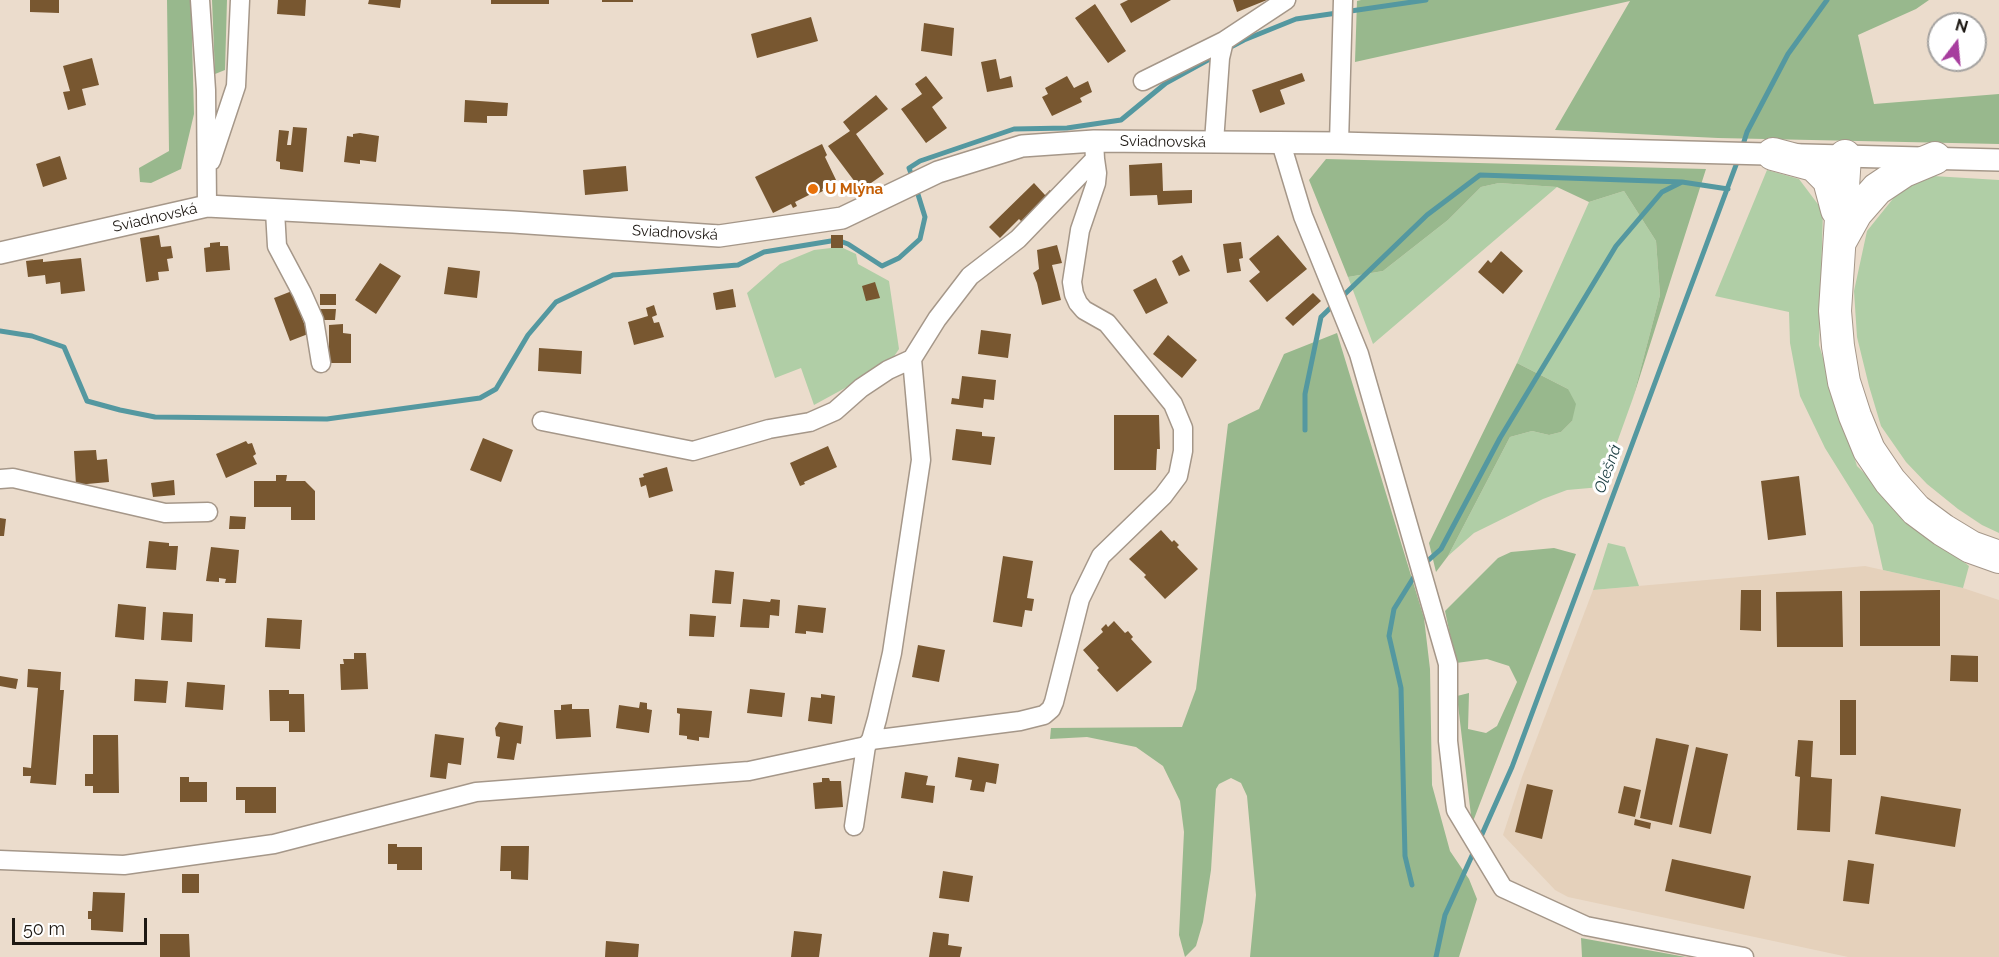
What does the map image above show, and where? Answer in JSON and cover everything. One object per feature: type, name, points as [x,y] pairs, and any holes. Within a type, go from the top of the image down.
[{"type":"highway","points":[[1773,154],[1814,165],[1829,180],[1836,201],[1840,241]]},
{"type":"highway","points":[[1845,156],[1835,311],[1844,382],[1851,405],[1869,450],[1890,481],[1917,510],[1943,530],[1971,547],[1999,557]]},
{"type":"highway","points":[[1840,241],[1856,213],[1877,189],[1904,171],[1935,159]]},
{"type":"street","points":[[200,0],[206,90],[207,206]]},
{"type":"street","points":[[206,177],[236,86],[240,0]]},
{"type":"street","points":[[1143,81],[1222,49],[1286,0]]},
{"type":"street","points":[[1340,143],[1342,9]]},
{"type":"street","points":[[1214,142],[1222,49]]},
{"type":"street","name":"Sviadnovská","points":[[0,253],[207,206],[513,222],[719,237],[842,218],[938,172],[1022,146],[1095,150],[1214,142],[1281,142],[1999,160]]},
{"type":"street","points":[[1281,142],[1303,216],[1359,354],[1448,664],[1448,741],[1456,810],[1469,833],[1503,888],[1586,926],[1744,957]]},
{"type":"street","points":[[542,421],[693,451],[769,429],[810,422],[835,411],[861,388],[888,370],[912,359],[937,319],[970,276],[1018,238],[1095,150]]},
{"type":"street","points":[[0,860],[124,865],[274,844],[476,792],[749,771],[869,743],[1020,721],[1044,715],[1051,709],[1054,702],[1080,599],[1101,556],[1163,496],[1178,476],[1183,451],[1183,428],[1173,404],[1107,323],[1084,310],[1074,294],[1072,282],[1080,230],[1096,183],[1095,150]]},
{"type":"street","points":[[275,211],[277,246],[315,320],[321,363]]},
{"type":"street","points":[[854,826],[869,743],[892,653],[921,460],[912,359]]},
{"type":"street","points":[[0,479],[13,478],[165,513],[208,512]]},
{"type":"shaded area","points":[[1865,566],[1963,588],[1999,600],[1999,957],[1848,957],[1568,897],[1555,890],[1503,835],[1522,777],[1593,590]]},
{"type":"green space","points":[[167,0],[191,0],[194,114],[181,169],[151,183],[140,182],[139,168],[169,151]]},
{"type":"green space","points":[[212,0],[227,0],[225,70],[215,74]]},
{"type":"green space","points":[[1929,0],[1916,9],[1858,35],[1874,104],[1999,94],[1999,144],[1718,138],[1555,130],[1630,1],[1355,62],[1357,1]]},
{"type":"green space","points":[[1326,159],[1706,169],[1633,398],[1660,295],[1656,241],[1624,191],[1589,202],[1557,187],[1499,183],[1481,187],[1448,220],[1383,271],[1348,277],[1309,180]]},
{"type":"green space","points":[[1767,170],[1799,179],[1823,211],[1819,345],[1857,466],[1924,531],[1969,566],[1963,588],[1883,570],[1873,525],[1825,448],[1800,396],[1790,343],[1789,312],[1715,296]]},
{"type":"green space","points":[[1933,176],[1999,180],[1999,533],[1958,509],[1927,484],[1906,462],[1881,426],[1857,337],[1854,291],[1867,231],[1900,190]]},
{"type":"green space","points":[[1499,183],[1557,187],[1373,344],[1348,277],[1383,271],[1448,220],[1481,187]]},
{"type":"green space","points":[[1624,191],[1656,241],[1660,295],[1633,398],[1601,487],[1567,490],[1543,499],[1474,533],[1448,556],[1510,437],[1532,431],[1549,435],[1561,432],[1572,421],[1568,389],[1517,363],[1589,202]]},
{"type":"green space","points":[[843,248],[856,254],[858,264],[889,281],[899,349],[889,364],[814,405],[801,368],[775,378],[747,293],[780,264],[814,250]]},
{"type":"green space","points":[[1337,333],[1424,618],[1430,669],[1432,785],[1450,851],[1469,879],[1477,899],[1459,957],[1250,957],[1256,895],[1247,796],[1241,783],[1231,778],[1219,784],[1216,789],[1211,870],[1203,922],[1196,946],[1185,957],[1179,935],[1184,832],[1180,801],[1163,766],[1136,747],[1087,737],[1050,739],[1051,728],[1182,727],[1196,689],[1228,424],[1259,409],[1284,354]]},
{"type":"green space","points":[[1517,363],[1568,389],[1576,404],[1572,421],[1561,432],[1549,435],[1532,431],[1510,437],[1448,556],[1436,572],[1429,543]]},
{"type":"green space","points":[[1608,543],[1625,547],[1639,586],[1593,590]]},
{"type":"green space","points":[[1554,548],[1576,554],[1472,824],[1457,696],[1469,693],[1468,729],[1486,733],[1497,726],[1517,682],[1509,666],[1487,659],[1456,663],[1445,611],[1498,558],[1511,552]]},
{"type":"green space","points":[[1581,938],[1686,957],[1582,957]]},
{"type":"building","points":[[30,0],[59,0],[59,13],[30,12]]},
{"type":"building","points":[[278,0],[306,0],[305,16],[277,14]]},
{"type":"building","points":[[369,0],[401,0],[400,8],[368,4]]},
{"type":"building","points":[[491,0],[549,0],[549,4],[491,4]]},
{"type":"building","points":[[602,0],[633,0],[633,2],[602,2]]},
{"type":"building","points":[[1128,0],[1171,0],[1131,23],[1120,4]]},
{"type":"building","points":[[1233,0],[1267,0],[1237,12]]},
{"type":"building","points":[[1095,4],[1126,51],[1108,63],[1075,18]]},
{"type":"building","points":[[811,17],[818,41],[757,58],[751,34]]},
{"type":"building","points":[[924,23],[954,28],[952,56],[921,51]]},
{"type":"building","points":[[92,58],[99,85],[82,89],[86,105],[68,110],[63,92],[70,91],[63,66]]},
{"type":"building","points":[[996,59],[1000,79],[1011,76],[1013,87],[987,92],[981,62]]},
{"type":"building","points":[[1302,73],[1305,81],[1280,90],[1285,104],[1260,113],[1252,90]]},
{"type":"building","points":[[926,76],[943,98],[932,107],[947,128],[926,143],[901,109],[922,94],[915,84]]},
{"type":"building","points":[[1067,76],[1074,88],[1088,81],[1092,92],[1080,98],[1082,102],[1052,116],[1042,97],[1048,94],[1045,88]]},
{"type":"building","points":[[876,95],[888,109],[856,134],[884,174],[861,190],[828,146],[850,131],[843,122]]},
{"type":"building","points":[[465,100],[508,103],[507,116],[487,116],[487,123],[464,122]]},
{"type":"building","points":[[293,127],[307,128],[303,172],[280,169],[280,162],[276,161],[279,130],[289,131],[287,145],[291,145]]},
{"type":"building","points":[[353,134],[379,136],[376,162],[360,160],[360,164],[344,162],[347,136],[353,137]]},
{"type":"building","points":[[822,144],[827,155],[825,157],[837,182],[813,196],[811,194],[795,202],[797,206],[793,208],[791,204],[773,213],[755,177]]},
{"type":"building","points":[[60,156],[67,179],[43,187],[36,164]]},
{"type":"building","points":[[1162,163],[1163,191],[1192,190],[1192,203],[1158,205],[1157,195],[1130,196],[1129,165]]},
{"type":"building","points":[[626,166],[628,191],[585,195],[583,170]]},
{"type":"building","points":[[1034,183],[1045,195],[1050,190],[1054,195],[1024,224],[1019,219],[1000,238],[989,227]]},
{"type":"building","points":[[159,235],[161,247],[171,246],[173,258],[167,259],[169,271],[158,272],[159,280],[146,282],[140,238]]},
{"type":"building","points":[[831,235],[843,235],[843,248],[831,248]]},
{"type":"building","points":[[1278,235],[1307,269],[1267,302],[1249,281],[1260,272],[1249,259]]},
{"type":"building","points":[[220,242],[220,246],[228,246],[230,270],[206,272],[204,248],[210,247],[210,243]]},
{"type":"building","points":[[1241,242],[1243,258],[1239,259],[1241,271],[1227,273],[1223,244]]},
{"type":"building","points":[[1057,245],[1062,263],[1052,265],[1061,300],[1042,305],[1033,273],[1039,269],[1037,250]]},
{"type":"building","points":[[1501,251],[1523,271],[1503,294],[1478,272],[1488,260],[1491,263]]},
{"type":"building","points":[[1182,255],[1190,271],[1179,276],[1172,261]]},
{"type":"building","points":[[81,258],[85,291],[61,294],[60,282],[46,284],[45,275],[28,277],[26,261],[43,259],[43,262]]},
{"type":"building","points":[[380,263],[401,276],[376,314],[355,300]]},
{"type":"building","points":[[448,267],[480,271],[477,298],[444,294]]},
{"type":"building","points":[[1156,278],[1168,303],[1146,314],[1133,290]]},
{"type":"building","points":[[875,282],[880,298],[866,301],[862,286]]},
{"type":"building","points":[[733,289],[736,307],[716,310],[713,293]]},
{"type":"building","points":[[292,291],[308,334],[290,341],[274,298]]},
{"type":"building","points":[[1313,293],[1321,301],[1293,326],[1285,318]]},
{"type":"building","points":[[320,294],[336,294],[336,305],[320,305]]},
{"type":"building","points":[[654,305],[657,315],[652,317],[654,323],[659,322],[664,337],[634,345],[628,322],[648,316],[646,308]]},
{"type":"building","points":[[319,309],[336,309],[335,320],[319,320]]},
{"type":"building","points":[[343,324],[343,333],[351,334],[351,363],[329,363],[329,325]]},
{"type":"building","points":[[981,330],[1011,334],[1008,358],[978,354]]},
{"type":"building","points":[[1168,335],[1197,360],[1182,378],[1153,354]]},
{"type":"building","points":[[539,348],[582,351],[581,374],[538,371]]},
{"type":"building","points":[[962,376],[996,380],[994,400],[984,399],[983,408],[951,404],[952,398],[959,399]]},
{"type":"building","points":[[1114,415],[1159,415],[1160,449],[1157,449],[1156,470],[1114,470]]},
{"type":"building","points":[[956,429],[982,432],[982,436],[995,437],[991,465],[952,460]]},
{"type":"building","points":[[483,438],[513,450],[501,482],[470,470]]},
{"type":"building","points":[[246,441],[248,444],[252,443],[256,454],[253,456],[257,464],[226,478],[216,454]]},
{"type":"building","points":[[828,446],[837,467],[800,486],[790,463]]},
{"type":"building","points":[[96,450],[97,460],[107,459],[109,482],[76,485],[74,451]]},
{"type":"building","points":[[667,467],[673,491],[649,498],[646,485],[641,487],[639,478],[644,477],[643,474]]},
{"type":"building","points":[[276,475],[287,475],[286,481],[305,481],[315,491],[315,520],[291,520],[291,507],[254,507],[254,481],[276,481]]},
{"type":"building","points":[[1799,476],[1806,535],[1768,540],[1761,481]]},
{"type":"building","points":[[174,480],[175,495],[153,497],[151,483]]},
{"type":"building","points":[[230,516],[246,517],[245,529],[229,529]]},
{"type":"building","points":[[0,518],[6,519],[4,536],[0,536]]},
{"type":"building","points":[[1161,530],[1172,542],[1174,540],[1179,545],[1177,547],[1198,569],[1165,599],[1144,577],[1146,575],[1129,559]]},
{"type":"building","points":[[149,541],[178,546],[176,570],[146,568]]},
{"type":"building","points":[[211,547],[239,550],[236,583],[225,583],[226,579],[219,578],[219,582],[206,581]]},
{"type":"building","points":[[1003,556],[1033,561],[1027,598],[1034,599],[1032,611],[1025,610],[1022,627],[993,622]]},
{"type":"building","points":[[715,570],[734,572],[731,604],[712,603]]},
{"type":"building","points":[[1741,590],[1761,590],[1761,631],[1740,630]]},
{"type":"building","points":[[1940,590],[1940,646],[1860,646],[1860,591]]},
{"type":"building","points":[[1842,591],[1843,647],[1777,647],[1776,592]]},
{"type":"building","points":[[743,599],[770,602],[771,599],[780,600],[779,616],[770,615],[769,628],[740,627]]},
{"type":"building","points":[[118,604],[146,607],[144,640],[115,637]]},
{"type":"building","points":[[798,605],[826,608],[823,633],[806,631],[806,634],[795,633]]},
{"type":"building","points":[[163,612],[193,614],[192,642],[161,640]]},
{"type":"building","points":[[690,614],[716,616],[714,637],[689,636]]},
{"type":"building","points":[[267,618],[302,620],[300,649],[265,647]]},
{"type":"building","points":[[1114,621],[1125,633],[1128,631],[1133,637],[1131,639],[1152,662],[1117,692],[1083,650],[1103,632],[1101,629],[1106,624],[1108,627]]},
{"type":"building","points":[[918,645],[945,650],[939,682],[912,677]]},
{"type":"building","points":[[354,653],[366,653],[368,689],[341,690],[340,664],[344,664],[343,659],[354,659]]},
{"type":"building","points":[[1951,655],[1978,656],[1978,682],[1950,681]]},
{"type":"building","points":[[28,669],[61,672],[60,690],[64,690],[56,785],[30,783],[31,776],[23,776],[23,767],[31,768],[38,688],[27,687]]},
{"type":"building","points":[[0,676],[18,679],[16,689],[0,686]]},
{"type":"building","points":[[135,679],[168,681],[166,703],[134,701]]},
{"type":"building","points":[[187,682],[225,685],[223,710],[185,707]]},
{"type":"building","points":[[750,689],[785,693],[782,717],[747,713]]},
{"type":"building","points":[[269,690],[289,690],[289,694],[304,694],[305,732],[289,732],[289,721],[270,721]]},
{"type":"building","points":[[821,694],[835,696],[832,724],[808,721],[811,697],[821,698]]},
{"type":"building","points":[[1840,700],[1856,700],[1856,755],[1840,755]]},
{"type":"building","points":[[640,702],[647,703],[647,709],[652,710],[649,733],[616,728],[619,705],[639,708]]},
{"type":"building","points":[[572,704],[572,709],[589,709],[591,737],[556,739],[554,710],[561,710],[561,705]]},
{"type":"building","points":[[677,708],[712,711],[709,738],[699,737],[699,741],[679,735],[680,714],[677,713]]},
{"type":"building","points":[[499,722],[523,726],[521,744],[517,743],[514,760],[497,758],[500,737],[496,736],[495,728]]},
{"type":"building","points":[[435,734],[464,738],[461,765],[448,763],[446,779],[430,777]]},
{"type":"building","points":[[93,735],[118,735],[119,793],[93,793],[93,786],[85,786],[85,774],[93,774]]},
{"type":"building","points":[[1656,738],[1689,745],[1672,825],[1640,818]]},
{"type":"building","points":[[1798,740],[1813,741],[1811,777],[1832,779],[1830,832],[1797,830],[1800,777],[1795,776]]},
{"type":"building","points":[[1696,747],[1728,754],[1711,834],[1679,827]]},
{"type":"building","points":[[958,757],[999,764],[996,784],[986,782],[984,792],[970,790],[972,780],[955,777]]},
{"type":"building","points":[[905,772],[928,776],[926,785],[935,786],[933,803],[901,798]]},
{"type":"building","points":[[180,777],[189,777],[189,782],[207,782],[207,802],[180,802]]},
{"type":"building","points":[[822,778],[841,781],[843,807],[815,809],[813,783],[822,782]]},
{"type":"building","points":[[1527,784],[1553,790],[1542,839],[1515,832]]},
{"type":"building","points":[[1624,786],[1641,790],[1635,817],[1618,813]]},
{"type":"building","points":[[236,787],[276,787],[276,813],[245,813],[245,800],[236,800]]},
{"type":"building","points":[[1881,796],[1961,809],[1955,847],[1875,834]]},
{"type":"building","points":[[1635,819],[1651,823],[1650,829],[1634,825]]},
{"type":"building","points":[[388,844],[397,844],[397,847],[422,847],[422,870],[397,870],[397,864],[388,864]]},
{"type":"building","points":[[501,846],[529,846],[528,880],[511,879],[511,871],[500,871]]},
{"type":"building","points":[[1672,859],[1751,876],[1744,909],[1665,891]]},
{"type":"building","points":[[1848,860],[1874,864],[1869,904],[1843,901]]},
{"type":"building","points":[[943,871],[973,876],[969,902],[939,898]]},
{"type":"building","points":[[182,874],[199,874],[199,893],[182,893]]},
{"type":"building","points":[[93,892],[125,893],[123,932],[91,930],[88,911],[92,911]]},
{"type":"building","points":[[794,931],[822,934],[819,957],[791,957]]},
{"type":"building","points":[[933,932],[949,934],[948,945],[962,947],[960,957],[929,957]]},
{"type":"building","points":[[160,934],[189,934],[190,957],[160,957]]},
{"type":"building","points":[[606,941],[639,944],[638,957],[605,957]]},
{"type":"waterway","points":[[1227,49],[1296,19],[1426,0]]},
{"type":"waterway","name":"Olešná","points":[[1742,148],[1747,132],[1788,54],[1827,0]]},
{"type":"waterway","points":[[913,179],[909,168],[920,161],[1014,129],[1067,128],[1121,120],[1166,83],[1217,55]]},
{"type":"waterway","name":"Olešná","points":[[1479,841],[1512,767],[1739,157]]},
{"type":"waterway","points":[[1305,430],[1305,394],[1321,317],[1427,215],[1480,175],[1682,182],[1728,189]]},
{"type":"waterway","points":[[1423,565],[1441,549],[1500,438],[1616,246],[1662,192],[1682,182]]},
{"type":"waterway","points":[[0,331],[32,336],[64,347],[87,401],[155,417],[327,419],[480,398],[496,389],[528,335],[556,302],[613,275],[738,265],[764,252],[837,240],[848,244],[882,266],[899,258],[920,239],[925,217],[916,188]]},
{"type":"waterway","points":[[1412,885],[1405,856],[1401,688],[1389,636],[1394,609],[1417,572]]},
{"type":"waterway","name":"Olešná","points":[[1436,957],[1445,915],[1475,849]]},
{"type":"place","name":"U Mlýna","points":[[813,189]]}]
